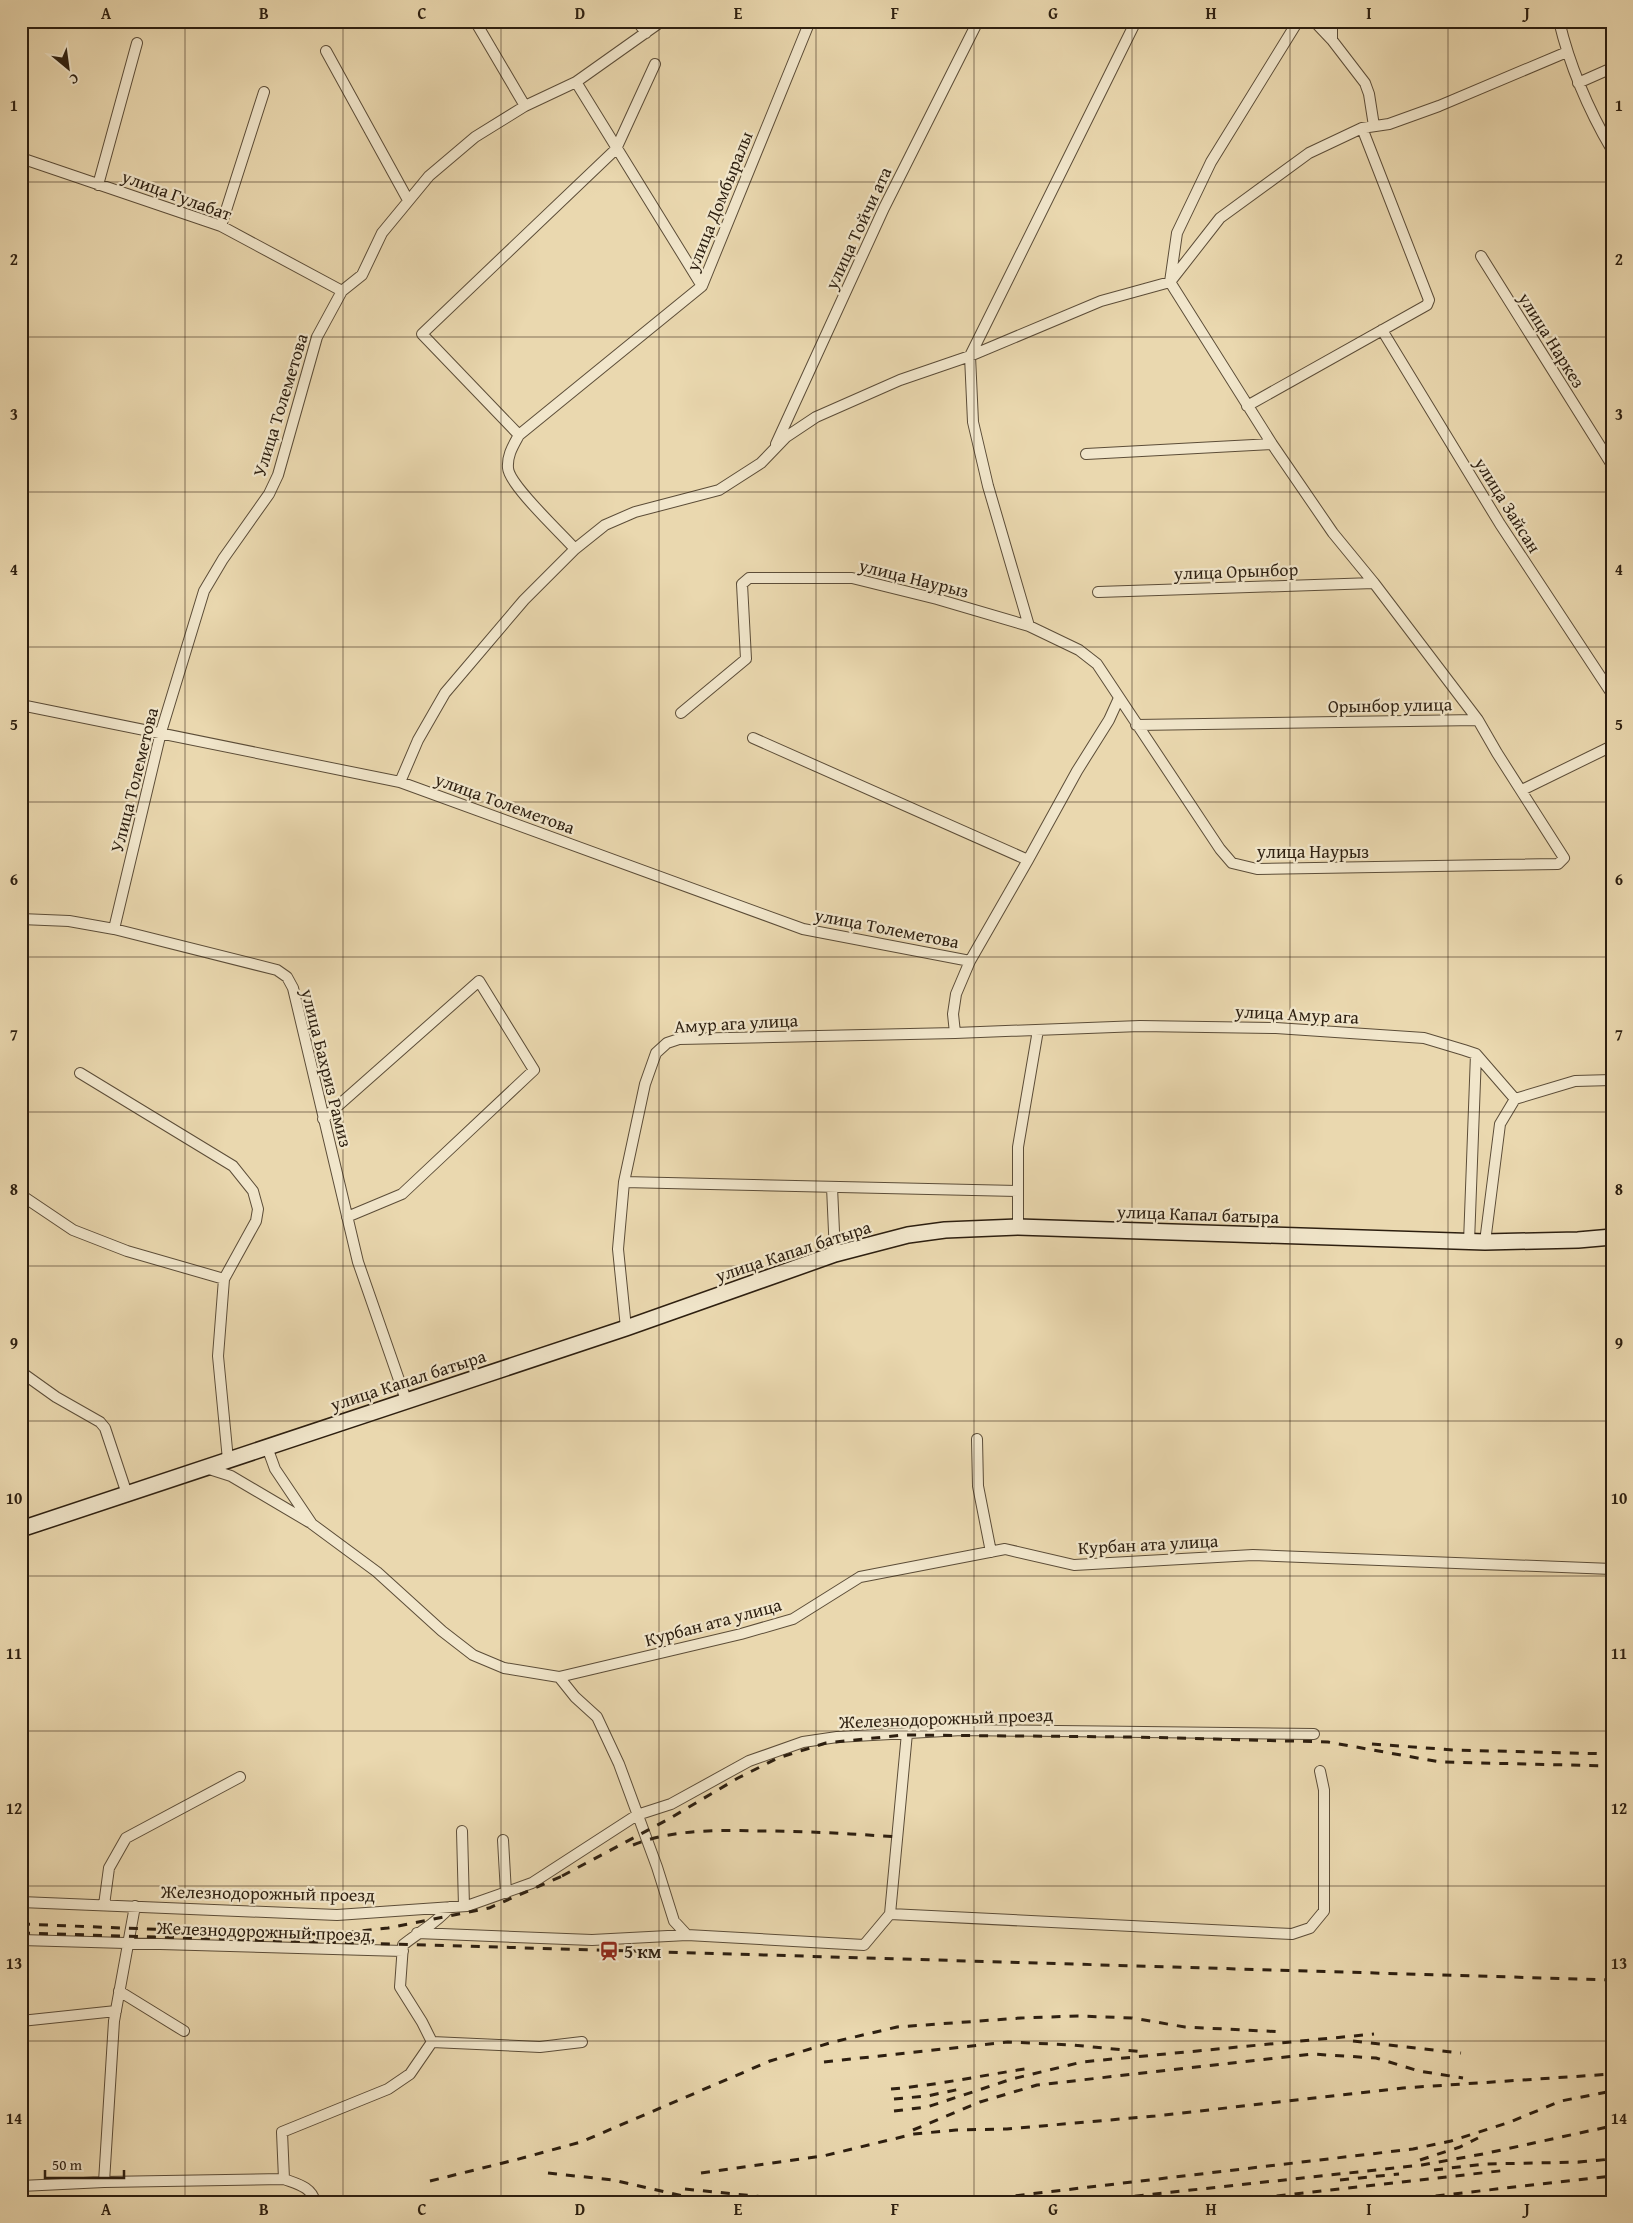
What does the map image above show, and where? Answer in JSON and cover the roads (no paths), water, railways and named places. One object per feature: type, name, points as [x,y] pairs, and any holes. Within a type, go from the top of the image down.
[{"type":"main road","name":"улица Капал батыра","points":[[21,1529],[626,1328],[835,1254],[917,1234],[945,1230],[1018,1227],[1469,1242],[1578,1240],[1612,1237]]},
{"type":"street","points":[[475,21],[525,106]]},
{"type":"street","points":[[637,21],[646,33]]},
{"type":"street","name":"Улица Толеметова","points":[[114,929],[161,732],[204,591],[223,559],[269,494],[278,475],[317,337],[342,291],[362,275],[382,233],[428,176],[475,137],[525,106],[576,82],[662,21]]},
{"type":"street","name":"улица Домбыралы","points":[[575,549],[516,486],[508,470],[509,454],[519,435],[702,286],[810,21]]},
{"type":"street","name":"улица Тойчи ата","points":[[772,451],[884,208],[978,21]]},
{"type":"street","points":[[1029,626],[988,486],[972,422],[970,356],[1136,21]]},
{"type":"street","points":[[1298,21],[1211,162],[1202,180],[1177,233],[1170,282],[1272,444],[1333,533],[1374,583],[1478,720]]},
{"type":"street","points":[[1314,21],[1332,40],[1365,83],[1369,94],[1374,126]]},
{"type":"street","points":[[1332,21],[1332,40]]},
{"type":"street","points":[[1559,21],[1578,83],[1593,117],[1612,150]]},
{"type":"street","points":[[98,185],[136,43]]},
{"type":"street","points":[[326,51],[408,200]]},
{"type":"street","points":[[400,782],[418,740],[445,693],[524,600],[575,549],[605,525],[635,512],[719,490],[761,463],[786,437],[816,417],[900,380],[970,356],[1101,301],[1170,282],[1220,218],[1309,153],[1362,128],[1389,124],[1439,106],[1568,52]]},
{"type":"street","points":[[519,435],[422,334],[616,148],[655,64]]},
{"type":"street","points":[[1578,83],[1612,68]]},
{"type":"street","points":[[576,82],[702,286]]},
{"type":"street","points":[[221,226],[264,92]]},
{"type":"street","points":[[1248,406],[1426,305],[1429,296],[1362,128]]},
{"type":"street","name":"улица Гулабат","points":[[21,158],[221,226],[342,291]]},
{"type":"street","name":"улица Наркез","points":[[1481,256],[1612,465]]},
{"type":"street","name":"улица Зайсан","points":[[1382,330],[1500,524],[1612,694]]},
{"type":"street","points":[[1086,454],[1272,444]]},
{"type":"street","name":"улица Наурыз","points":[[681,713],[746,659],[742,584],[749,578],[852,578],[937,599],[1029,626],[1079,650],[1097,664],[1220,849],[1232,863],[1257,869],[1558,864],[1563,860]]},
{"type":"street","name":"улица Орынбор","points":[[1098,592],[1374,583]]},
{"type":"street","points":[[955,1033],[956,994],[970,961],[1077,771],[1109,720],[1118,698]]},
{"type":"street","name":"улица Толеметова","points":[[21,705],[400,782],[804,929],[970,961]]},
{"type":"street","name":"Орынбор улица","points":[[1136,725],[1478,720],[1564,855],[1563,860]]},
{"type":"street","points":[[753,738],[1028,860]]},
{"type":"street","points":[[1522,790],[1612,746]]},
{"type":"street","name":"улица Бахриз Рамиз","points":[[21,919],[69,921],[114,929],[278,970],[287,977],[293,988],[358,1262],[406,1400]]},
{"type":"street","points":[[323,1119],[480,981],[534,1070],[402,1194],[347,1217]]},
{"type":"street","name":"улица Амур ага","points":[[955,1033],[1140,1026],[1276,1028],[1424,1038],[1476,1054]]},
{"type":"street","points":[[1018,1227],[1018,1147],[1038,1030]]},
{"type":"street","name":"Амур ага улица","points":[[626,1328],[618,1249],[624,1182],[646,1084],[656,1053],[667,1043],[679,1038],[955,1033]]},
{"type":"street","points":[[1476,1054],[1515,1098]]},
{"type":"street","points":[[1469,1242],[1476,1054]]},
{"type":"street","points":[[80,1073],[233,1166],[253,1191],[258,1209],[256,1222],[224,1279],[218,1356],[228,1460]]},
{"type":"street","points":[[1486,1242],[1500,1124],[1515,1098],[1575,1081],[1612,1080]]},
{"type":"street","points":[[624,1182],[1018,1191]]},
{"type":"street","points":[[832,1187],[835,1254]]},
{"type":"street","points":[[21,1195],[73,1230],[127,1251],[224,1279]]},
{"type":"street","points":[[21,1372],[56,1397],[100,1422],[105,1428],[127,1494]]},
{"type":"street","points":[[977,1439],[978,1486],[991,1552]]},
{"type":"street","points":[[267,1447],[275,1469],[312,1524]]},
{"type":"street","points":[[206,1468],[232,1476],[312,1524],[377,1572],[442,1630],[474,1655],[504,1668],[558,1677],[575,1697],[597,1717],[619,1764],[674,1921],[687,1936]]},
{"type":"street","name":"Курбан ата улица","points":[[558,1677],[741,1634],[793,1618],[860,1577],[1005,1549],[1074,1565],[1253,1556],[1612,1569]]},
{"type":"street","name":"Железнодорожный проезд","points":[[21,1902],[337,1915],[464,1906],[532,1884],[637,1815],[671,1804],[749,1761],[803,1742],[837,1737],[962,1730],[1314,1734]]},
{"type":"street","points":[[417,1933],[592,1940],[687,1936],[864,1945],[890,1914],[907,1733]]},
{"type":"street","points":[[890,1914],[1292,1934],[1310,1928],[1324,1911],[1324,1790],[1320,1771]]},
{"type":"street","points":[[104,1905],[109,1868],[126,1838],[240,1777]]},
{"type":"street","points":[[462,1831],[464,1906]]},
{"type":"street","points":[[504,1840],[506,1893]]},
{"type":"street","name":"Железнодорожный проезд,","points":[[104,2182],[116,2011],[135,1906]]},
{"type":"street","points":[[432,2042],[400,1986],[403,1945],[417,1933],[440,1919],[450,1907]]},
{"type":"street","name":"Железнодорожный проезд,","points":[[21,1940],[403,1951]]},
{"type":"street","points":[[119,1991],[184,2031]]},
{"type":"street","points":[[21,2021],[116,2011]]},
{"type":"street","points":[[432,2042],[540,2047],[582,2042]]},
{"type":"street","points":[[284,2179],[282,2132],[388,2089],[410,2074],[432,2042]]},
{"type":"street","points":[[21,2186],[104,2182],[284,2179],[303,2186],[313,2194],[315,2202]]},
{"type":"railway","points":[[562,1876],[667,1820],[738,1778],[778,1758],[826,1743],[904,1735],[1135,1737],[1328,1742],[1440,1762],[1612,1766]]},
{"type":"railway","points":[[1372,1744],[1454,1750],[1612,1754]]},
{"type":"railway","points":[[633,1845],[680,1833],[713,1831],[796,1832],[899,1837]]},
{"type":"railway","points":[[21,1924],[275,1934],[334,1934],[388,1928],[489,1908],[567,1874]]},
{"type":"railway","points":[[21,1933],[1612,1980]]},
{"type":"railway","points":[[430,2181],[581,2142],[770,2061],[833,2042],[897,2027],[1078,2016],[1132,2018],[1185,2027],[1284,2032]]},
{"type":"railway","points":[[894,2111],[927,2107],[1012,2079],[1082,2062],[1374,2034]]},
{"type":"railway","points":[[1353,2041],[1461,2053]]},
{"type":"railway","points":[[824,2062],[1008,2042],[1073,2045],[1145,2052]]},
{"type":"railway","points":[[913,2130],[980,2102],[1037,2085],[1312,2054],[1376,2058],[1419,2071],[1463,2078]]},
{"type":"railway","points":[[891,2089],[1031,2068]]},
{"type":"railway","points":[[701,2173],[823,2156],[914,2134],[956,2130],[1007,2129],[1155,2116],[1403,2088],[1612,2074]]},
{"type":"railway","points":[[894,2099],[927,2096],[965,2088]]},
{"type":"railway","points":[[962,2202],[1413,2149],[1451,2141],[1510,2122],[1561,2101],[1612,2091]]},
{"type":"railway","points":[[1081,2202],[1422,2165],[1612,2126]]},
{"type":"railway","points":[[1420,2160],[1460,2147],[1478,2138]]},
{"type":"railway","points":[[1578,2162],[1612,2159]]},
{"type":"railway","points":[[1434,2170],[1484,2164],[1584,2162]]},
{"type":"railway","points":[[1223,2202],[1508,2170]]},
{"type":"railway","points":[[548,2173],[613,2180],[709,2202]]},
{"type":"railway","points":[[1340,2180],[1399,2174]]},
{"type":"railway","points":[[1382,2202],[1612,2176]]},
{"type":"railway","points":[[685,2189],[815,2202]]},
{"type":"place","name":"5 км","points":[[609,1951]]}]
